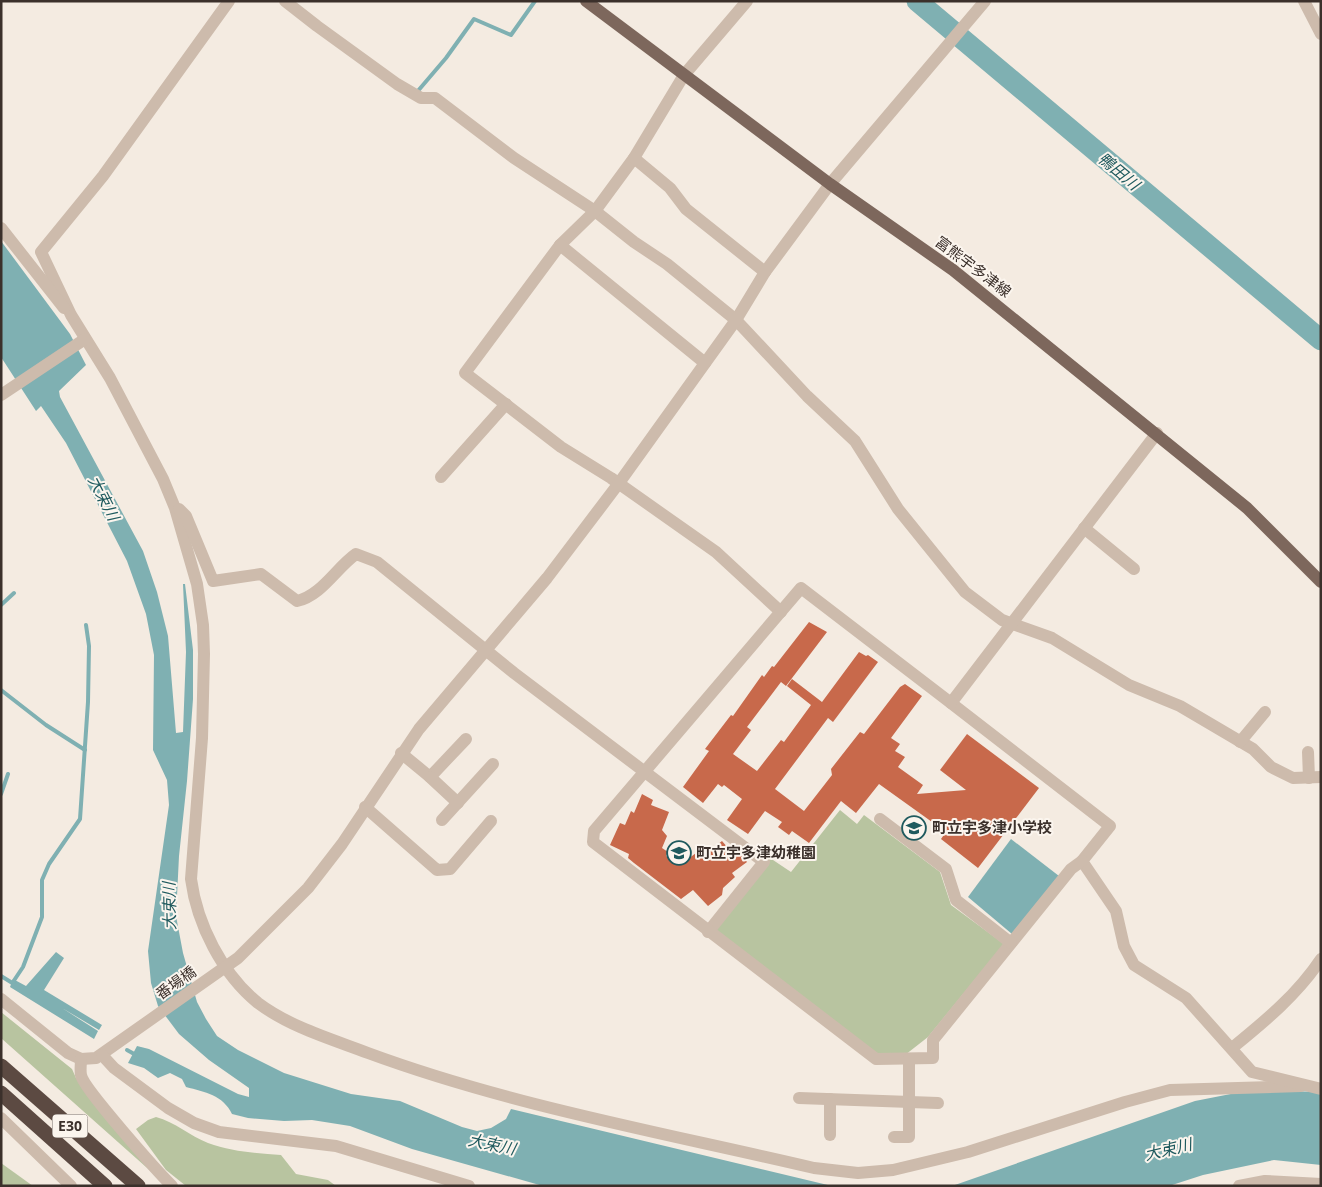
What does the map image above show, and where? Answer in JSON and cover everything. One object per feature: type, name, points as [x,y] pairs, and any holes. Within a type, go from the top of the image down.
[{"type":"highway","name":"E30","points":[[1,1066],[138,1186]]},
{"type":"highway","name":"E30","points":[[1,1093],[105,1186]]},
{"type":"main road","name":"富熊宇多津線","points":[[586,1],[830,184],[953,270],[1157,433],[1247,508],[1321,582]]},
{"type":"street","points":[[229,1],[103,176],[41,252],[83,340],[142,436],[175,508],[197,584],[203,625],[202,738],[191,879],[194,899],[206,933],[224,968],[257,1002],[277,1016],[399,1064],[471,1087],[814,1168],[858,1173],[893,1170],[968,1152],[1125,1102],[1170,1090],[1301,1086]]},
{"type":"street","points":[[285,1],[397,84],[420,98],[435,98],[514,158],[595,211],[634,242],[667,264],[736,320],[807,396],[855,441],[898,509],[966,592],[1002,620],[1052,638],[1129,685],[1180,706],[1253,749],[1271,766],[1293,778],[1315,777],[1308,752]]},
{"type":"street","points":[[747,1],[684,75],[634,158],[595,211],[560,245],[465,373],[561,447],[619,483],[716,552],[780,612]]},
{"type":"street","name":"番場橋","points":[[102,1055],[224,968],[254,944],[308,888],[342,844],[401,753],[547,578],[619,483],[736,320],[765,272],[830,184],[985,1]]},
{"type":"street","points":[[1304,1],[1321,34]]},
{"type":"street","points":[[634,158],[670,188],[686,209],[765,272]]},
{"type":"street","points":[[1,228],[59,303],[71,315]]},
{"type":"street","points":[[560,245],[705,363]]},
{"type":"street","points":[[5,392],[83,340]]},
{"type":"street","points":[[441,477],[506,404]]},
{"type":"street","points":[[950,702],[1157,433]]},
{"type":"street","points":[[175,508],[181,509],[186,516],[213,581],[260,574],[297,601],[304,599],[327,583],[356,554],[364,555],[377,562],[485,650],[764,862],[708,932]]},
{"type":"street","points":[[1084,528],[1134,569]]},
{"type":"street","points":[[801,588],[1110,826],[1082,861],[1071,869],[934,1040],[933,1058],[876,1059],[593,842],[594,831],[780,612],[801,588]]},
{"type":"street","points":[[1240,742],[1264,712]]},
{"type":"street","points":[[430,777],[466,739]]},
{"type":"street","points":[[401,753],[458,803]]},
{"type":"street","points":[[442,820],[493,764]]},
{"type":"street","points":[[365,807],[437,870],[450,870],[491,821]]},
{"type":"street","points":[[880,819],[946,869],[956,900],[1011,943]]},
{"type":"street","points":[[1082,861],[1116,910],[1124,946],[1134,965],[1186,998],[1252,1072],[1301,1086],[1321,1089]]},
{"type":"street","points":[[1232,1048],[1268,1019],[1295,993],[1321,959]]},
{"type":"street","points":[[1,999],[68,1053],[81,1059],[89,1060],[102,1055],[114,1068],[168,1108],[194,1122],[219,1132],[336,1146],[469,1186]]},
{"type":"street","points":[[81,1059],[81,1076],[91,1092],[172,1186]]},
{"type":"street","points":[[894,1137],[909,1137],[908,1059]]},
{"type":"street","points":[[799,1098],[938,1103]]},
{"type":"street","points":[[830,1099],[830,1135]]},
{"type":"street","points":[[1,1118],[71,1186]]},
{"type":"street","points":[[1239,1186],[1266,1180],[1321,1184]]},
{"type":"green space","points":[[840,810],[857,824],[864,815],[940,872],[951,905],[1004,944],[928,1037],[905,1055],[878,1054],[714,931],[770,858],[791,872]]},
{"type":"green space","points":[[1,1012],[72,1069],[76,1078],[155,1175],[1,1038]]},
{"type":"green space","points":[[156,1117],[217,1146],[244,1152],[281,1155],[296,1174],[328,1180],[336,1186],[186,1186],[166,1170],[136,1129],[148,1120]]},
{"type":"green space","points":[[1,1163],[33,1186],[1,1186]]},
{"type":"water","name":"大束川","points":[[1,241],[70,334],[86,365],[59,391],[60,397],[143,551],[157,592],[168,636],[176,733],[183,732],[186,652],[183,584],[185,584],[193,650],[193,699],[179,856],[176,916],[183,953],[197,1002],[217,1036],[238,1050],[284,1073],[351,1094],[400,1101],[462,1127],[477,1131],[491,1128],[506,1119],[511,1109],[832,1186],[543,1186],[412,1149],[350,1126],[312,1120],[284,1121],[248,1118],[232,1114],[224,1102],[218,1098],[186,1087],[182,1079],[170,1073],[158,1078],[144,1068],[128,1063],[137,1046],[149,1049],[238,1094],[249,1097],[249,1088],[209,1060],[179,1034],[158,1006],[151,983],[148,951],[169,805],[167,780],[153,750],[154,655],[146,614],[127,561],[66,443],[41,406],[36,411],[1,357]]},
{"type":"water","points":[[1011,839],[1059,876],[1012,934],[968,897]]},
{"type":"water","points":[[56,952],[64,958],[44,990],[102,1025],[99,1030],[62,1008],[98,1031],[94,1039],[10,987],[13,979],[26,986]]},
{"type":"water","name":"大束川","points":[[1251,1090],[1321,1092],[1321,1165],[1274,1160],[1203,1175],[1169,1186],[952,1186],[1195,1101]]},
{"type":"building","points":[[809,622],[827,632],[786,686],[781,682],[747,727],[751,730],[733,754],[757,771],[781,740],[784,742],[811,705],[787,686],[792,679],[822,702],[859,652],[866,656],[868,655],[878,662],[833,722],[828,718],[775,789],[804,811],[832,775],[831,769],[860,732],[864,734],[900,687],[905,684],[922,696],[891,738],[900,744],[895,751],[905,757],[898,767],[923,785],[917,794],[966,790],[940,770],[967,734],[1039,788],[978,868],[941,839],[946,832],[879,784],[856,813],[841,801],[809,843],[792,831],[789,835],[778,827],[782,822],[765,811],[748,834],[727,820],[742,799],[724,785],[722,787],[718,784],[703,803],[683,787],[709,751],[705,749],[731,715],[733,716],[762,675],[764,677],[772,666],[774,667]]},
{"type":"building","points":[[642,794],[653,800],[651,805],[669,812],[662,830],[667,836],[662,848],[668,852],[666,856],[680,865],[696,853],[707,853],[722,841],[735,856],[739,853],[747,862],[732,873],[735,877],[723,888],[722,895],[708,906],[693,890],[681,899],[628,858],[629,854],[610,845],[620,823],[625,825],[631,811],[634,813]]},
{"type":"waterway","points":[[417,92],[446,58],[474,19],[511,35],[535,1]]},
{"type":"waterway","name":"鴨田川","points":[[917,1],[1321,340]]},
{"type":"waterway","points":[[1,605],[14,593]]},
{"type":"waterway","points":[[13,982],[23,967],[42,917],[42,880],[49,864],[80,819],[88,702],[89,646],[86,625]]},
{"type":"waterway","points":[[1,690],[46,725],[85,750]]},
{"type":"waterway","points":[[1,794],[8,774]]},
{"type":"waterway","points":[[1,976],[14,984]]},
{"type":"waterway","points":[[127,1050],[136,1055]]},
{"type":"place","name":"町立宇多津小学校","points":[[914,828]]},
{"type":"place","name":"町立宇多津幼稚園","points":[[679,853]]}]
